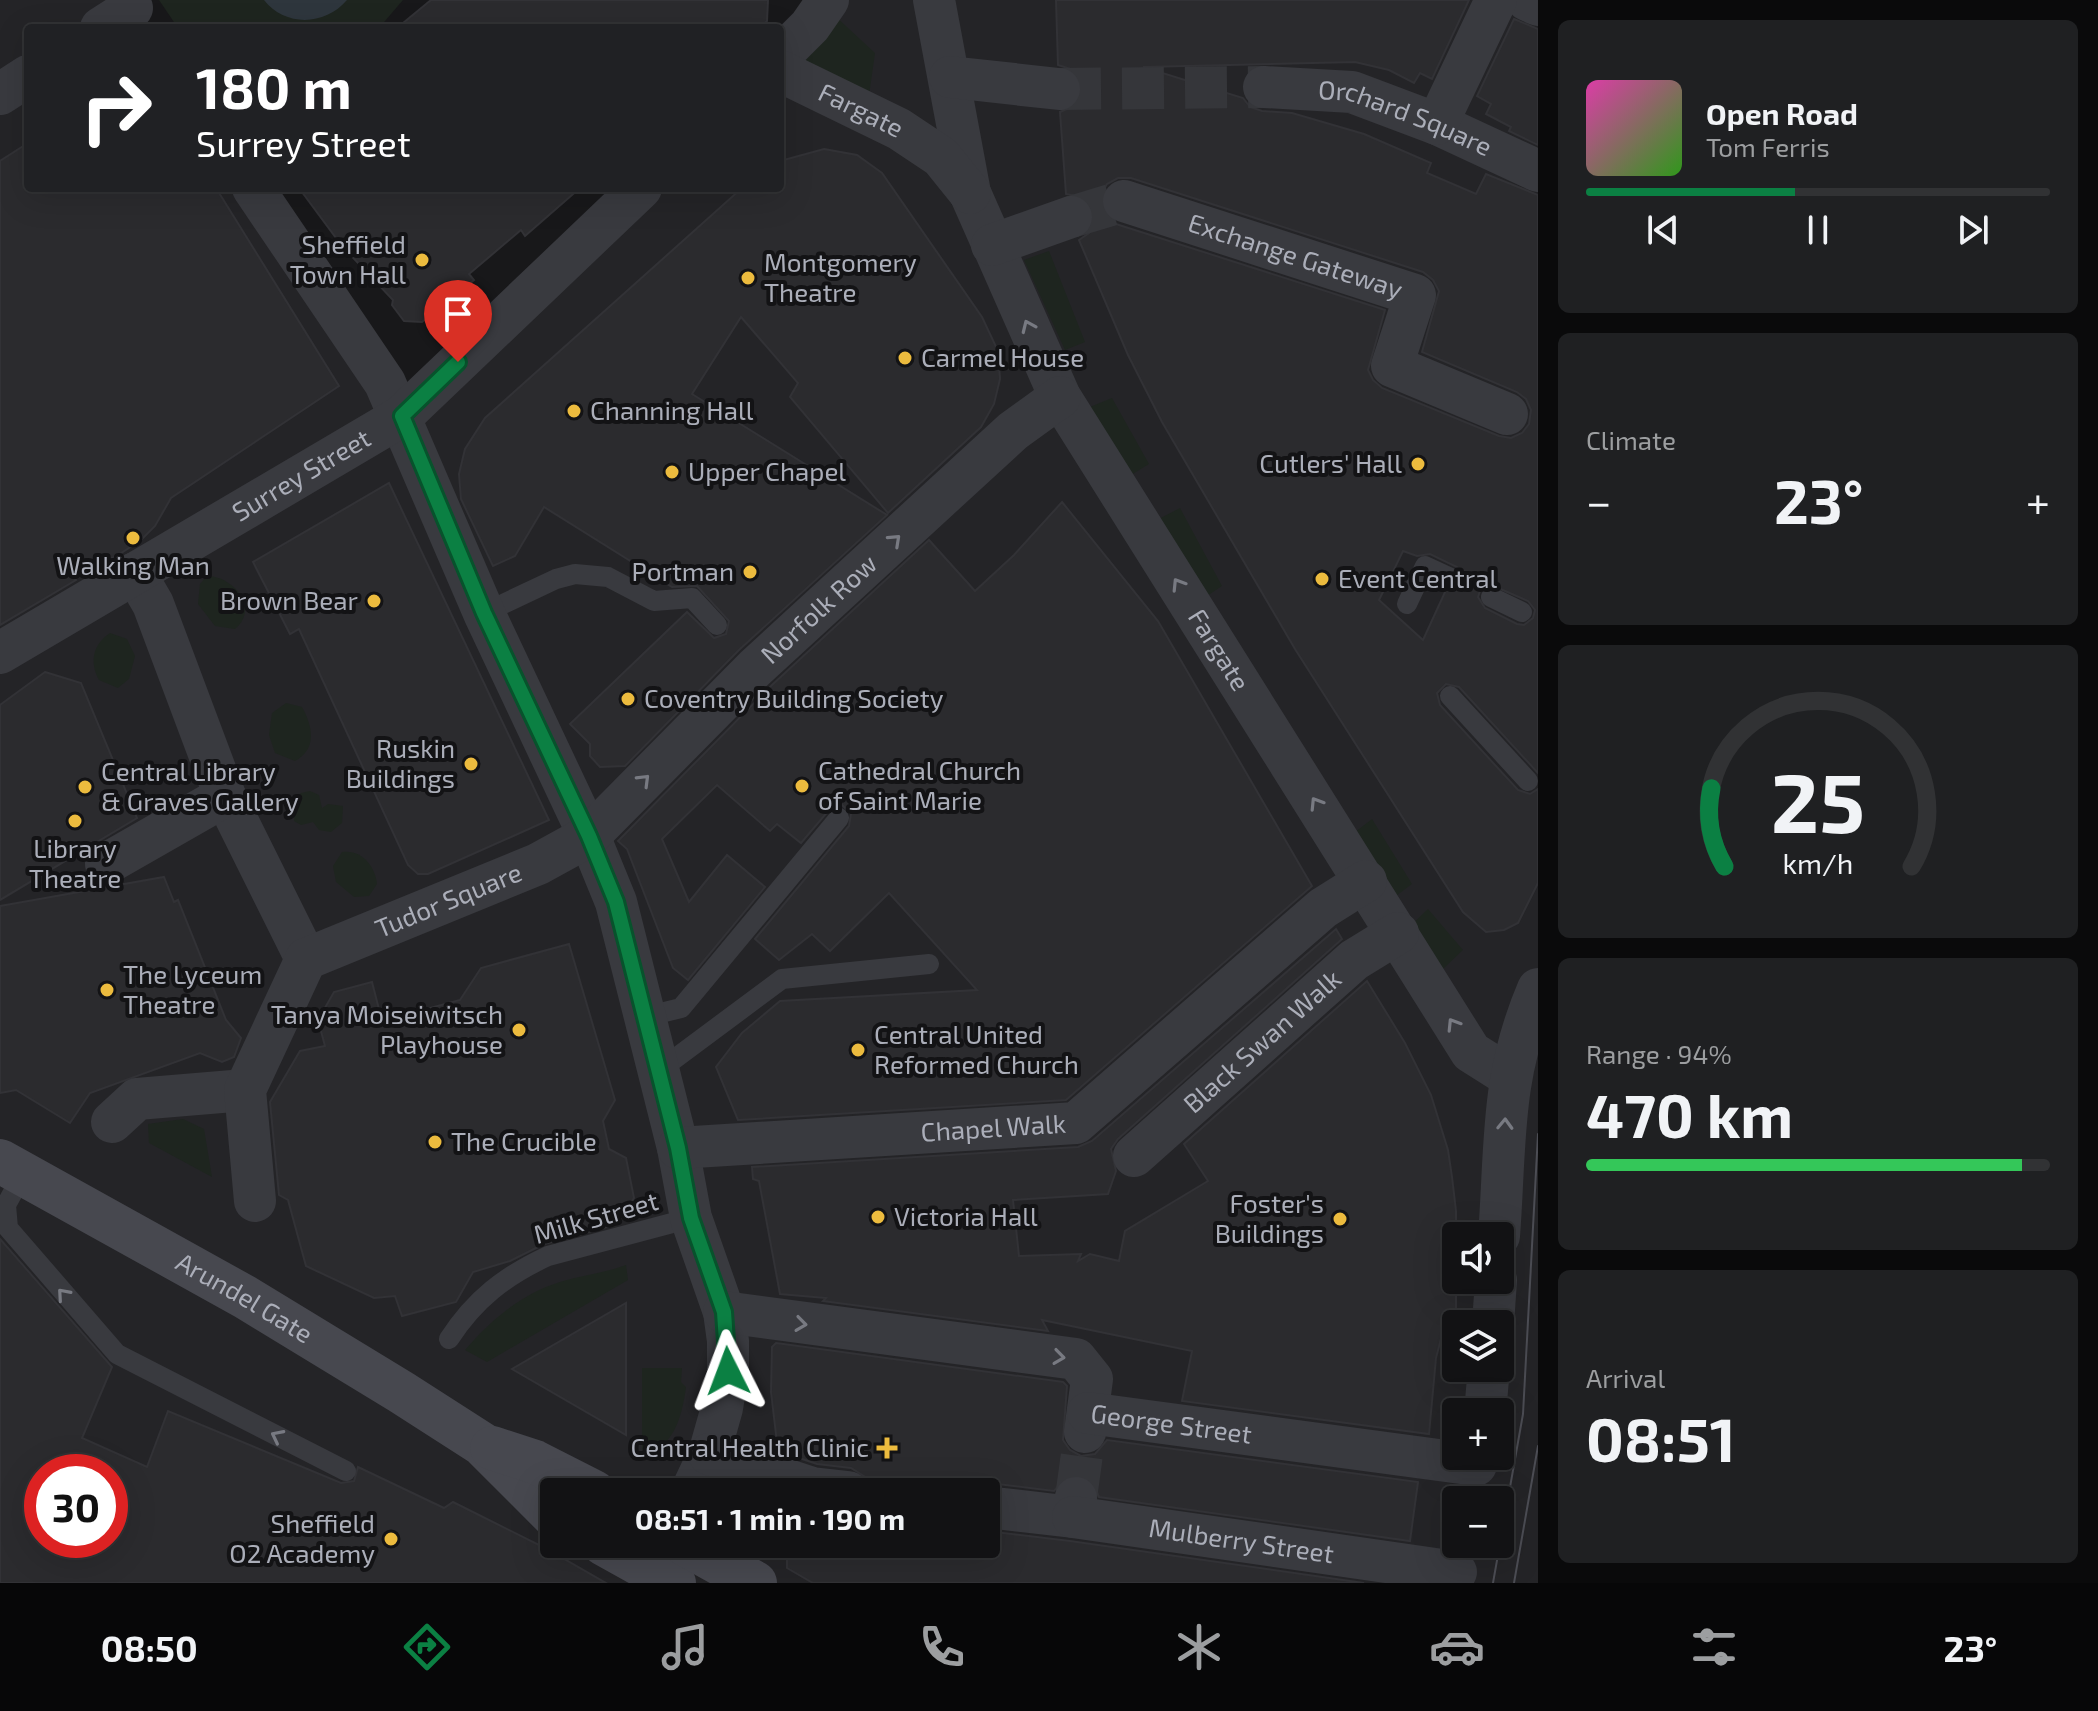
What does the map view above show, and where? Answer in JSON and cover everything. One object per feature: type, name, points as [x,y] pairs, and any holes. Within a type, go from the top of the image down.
[{"type":"street","points":[[784,52],[810,26],[828,0]]},
{"type":"street","name":"Fargate","points":[[934,0],[970,193],[1060,397],[1471,1052],[1509,1076]]},
{"type":"street","points":[[1437,124],[1496,0]]},
{"type":"street","points":[[1527,0],[1538,5]]},
{"type":"street","name":"Fargate","points":[[784,73],[899,129],[941,157],[970,193]]},
{"type":"street","points":[[950,77],[1059,89]]},
{"type":"street","points":[[0,94],[24,79]]},
{"type":"street","name":"Orchard Square","points":[[1264,87],[1352,92],[1437,124],[1538,171]]},
{"type":"street","points":[[256,192],[385,383],[402,416],[484,613],[589,836],[616,902],[678,1148],[691,1218],[724,1312],[728,1371],[709,1454],[698,1478]]},
{"type":"street","name":"Surrey Street","points":[[0,653],[402,416],[637,192]]},
{"type":"street","name":"Exchange Gateway","points":[[1124,201],[1415,295],[1392,366],[1507,414]]},
{"type":"street","points":[[992,245],[1071,217]]},
{"type":"street","name":"Norfolk Row","points":[[589,836],[755,668],[1013,431],[1060,397]]},
{"type":"street","points":[[135,573],[153,604],[225,796],[306,959],[245,1090],[255,1201]]},
{"type":"street","points":[[106,864],[225,796]]},
{"type":"street","name":"Tudor Square","points":[[306,959],[538,864],[589,836]]},
{"type":"street","name":"Chapel Walk","points":[[678,1148],[1076,1123],[1323,908],[1366,881]]},
{"type":"street","name":"Black Swan Walk","points":[[1134,1156],[1354,960],[1398,933]]},
{"type":"street","points":[[1504,1222],[1521,1172],[1509,1076],[1522,1025],[1538,989]]},
{"type":"street","points":[[112,1122],[137,1099],[245,1090]]},
{"type":"street","name":"Arundel Gate","points":[[12,1167],[245,1297],[482,1444],[535,1462],[566,1478]]},
{"type":"street","name":"George Street","points":[[724,1312],[1076,1359],[1092,1379],[1087,1422],[1474,1474]]},
{"type":"street","name":"Arundel Gate","points":[[482,1444],[540,1502]]},
{"type":"street","points":[[709,1454],[782,1478]]},
{"type":"street","name":"Mulberry Street","points":[[1000,1507],[1074,1507],[1193,1535],[1457,1566]]},
{"type":"street","points":[[629,1558],[675,1583]]},
{"type":"street","points":[[667,1558],[675,1583]]},
{"type":"street","points":[[710,1558],[755,1583]]},
{"type":"lane","points":[[1407,604],[1425,566],[1451,578]]},
{"type":"lane","points":[[484,613],[556,579],[591,574],[624,583],[654,601],[692,598],[717,625]]},
{"type":"lane","points":[[1491,597],[1522,612]]},
{"type":"lane","points":[[1450,696],[1528,781]]},
{"type":"lane","points":[[644,1017],[681,1008],[839,818]]},
{"type":"lane","points":[[657,1072],[782,979],[929,964]]},
{"type":"lane","points":[[12,1167],[6,1205],[8,1228],[117,1354],[346,1471]]},
{"type":"lane","name":"Milk Street","points":[[449,1339],[480,1298],[530,1264],[548,1256],[691,1218]]},
{"type":"shaded area","points":[[0,0],[127,0],[143,24],[24,24],[24,192],[254,192],[402,416],[637,192],[784,192],[784,51],[828,0],[1538,0],[1538,1583],[0,1583]]},
{"type":"shaded area","points":[[159,0],[403,0],[382,24],[175,24]]},
{"type":"shaded area","points":[[264,0],[347,0],[328,15],[305,20],[283,15]]},
{"type":"shaded area","points":[[833,14],[875,53],[869,95],[789,63]]},
{"type":"shaded area","points":[[1049,251],[1085,342],[1065,350],[1024,260]]},
{"type":"shaded area","points":[[1112,398],[1149,464],[1131,475],[1090,407]]},
{"type":"shaded area","points":[[1180,508],[1222,586],[1201,600],[1155,521]]},
{"type":"shaded area","points":[[207,576],[226,581],[240,595],[245,612],[235,629],[215,626],[198,604],[200,584]]},
{"type":"shaded area","points":[[110,633],[127,639],[135,656],[129,679],[118,688],[99,680],[94,667],[96,648]]},
{"type":"shaded area","points":[[286,703],[302,707],[309,722],[310,744],[295,761],[275,753],[269,735],[272,713]]},
{"type":"shaded area","points":[[310,791],[319,795],[322,808],[328,804],[343,806],[342,823],[331,832],[319,830],[313,822],[301,825],[294,821],[294,800],[301,793]]},
{"type":"shaded area","points":[[1372,819],[1412,884],[1392,899],[1350,836]]},
{"type":"shaded area","points":[[342,852],[355,853],[370,865],[377,884],[369,896],[354,897],[336,882],[333,866]]},
{"type":"shaded area","points":[[1428,909],[1463,950],[1443,969],[1408,928]]},
{"type":"shaded area","points":[[183,1119],[204,1129],[212,1177],[149,1143],[148,1124]]},
{"type":"shaded area","points":[[626,1265],[628,1280],[487,1362],[465,1350],[496,1318],[532,1293],[560,1282]]},
{"type":"shaded area","points":[[642,1368],[682,1368],[681,1382],[686,1387],[677,1425],[666,1442],[650,1452],[642,1449]]},
{"type":"building","points":[[431,0],[768,0],[767,21],[764,24],[402,24]]},
{"type":"building","points":[[1056,0],[1469,0],[1432,79],[1420,73],[1414,83],[1389,70],[1355,62],[1143,67],[1243,98],[1250,107],[1262,111],[1292,113],[1364,134],[1431,163],[1427,173],[1476,194],[1486,174],[1538,195],[1538,773],[1459,687],[1446,684],[1437,693],[1440,705],[1518,790],[1530,794],[1538,789],[1538,883],[1518,923],[1504,930],[1486,932],[1463,912],[1295,649],[1162,422],[1128,355],[1079,240],[1089,233],[1094,222],[1093,208],[1086,198],[1066,194],[1060,112],[1078,104],[1083,91],[1081,80],[1074,70],[1058,65]],"holes":[[[1118,178],[1131,178],[1423,272],[1433,280],[1439,291],[1422,352],[1517,392],[1526,399],[1531,410],[1529,424],[1522,433],[1511,438],[1499,436],[1382,388],[1368,370],[1385,310],[1116,224],[1101,207],[1101,194],[1107,184]],[[1403,551],[1417,556],[1430,554],[1457,567],[1464,576],[1459,588],[1446,590],[1423,640],[1379,600]],[[1489,584],[1528,601],[1535,610],[1533,618],[1524,625],[1517,624],[1485,608],[1478,597]]]},
{"type":"building","points":[[1514,19],[1538,29],[1538,145],[1509,131],[1511,127],[1486,114],[1491,104],[1477,96]]},
{"type":"building","points":[[24,146],[24,192],[218,192],[339,386],[171,498],[155,526],[141,540],[115,557],[71,573],[76,580],[0,625],[0,161]]},
{"type":"building","points":[[824,149],[857,155],[882,173],[982,317],[998,351],[1000,379],[994,404],[981,427],[888,513],[790,397],[798,383],[741,317],[692,394],[887,515],[739,650],[625,766],[600,767],[590,756],[590,744],[570,724],[687,612],[714,638],[726,634],[729,621],[697,586],[672,587],[544,507],[515,556],[493,566],[461,499],[459,474],[465,449],[485,418],[738,192],[784,192],[784,160]]},
{"type":"building","name":"Sheffield Town Hall","points":[[302,192],[575,192],[525,236],[521,230],[469,274],[474,280],[422,322],[404,321],[392,305],[393,300],[342,246]]},
{"type":"building","points":[[389,483],[549,820],[428,874],[418,874],[408,865],[299,629],[290,634],[253,562]]},
{"type":"building","points":[[1062,502],[1158,621],[1312,886],[1066,1100],[738,1120],[716,1067],[742,1033],[780,1001],[977,990],[889,893],[830,951],[812,934],[779,960],[755,939],[849,826],[851,814],[842,805],[829,810],[801,843],[777,824],[770,831],[717,785],[662,839],[689,902],[727,855],[765,887],[688,980],[673,968],[627,849],[618,841],[772,685],[929,540],[975,591],[1014,555]]},
{"type":"building","name":"Central Library & Graves Gallery","points":[[45,672],[81,683],[137,818],[0,900],[0,705]]},
{"type":"building","name":"The Lyceum Theatre","points":[[164,877],[174,902],[178,900],[226,1020],[241,1038],[234,1057],[222,1062],[200,1053],[90,1093],[70,1123],[16,1090],[0,1093],[0,906]]},
{"type":"building","points":[[1336,929],[1342,939],[1118,1139],[1111,1149],[1116,1171],[1108,1194],[1013,1200],[1019,1256],[1081,1254],[1078,1261],[1090,1254],[1119,1261],[1125,1231],[1208,1181],[1184,1144],[1367,981],[1405,1043],[1431,1095],[1448,1150],[1452,1177],[1456,1222],[1442,1222],[1442,1294],[1456,1294],[1456,1310],[1442,1310],[1442,1335],[1436,1358],[1429,1434],[1182,1401],[1192,1351],[1042,1320],[1048,1331],[780,1294],[759,1181],[753,1179],[752,1167],[1078,1147],[1092,1141]]},
{"type":"building","name":"The Crucible","points":[[569,944],[615,1100],[603,1121],[609,1149],[626,1158],[634,1198],[618,1224],[544,1244],[510,1261],[473,1272],[456,1302],[402,1316],[395,1296],[374,1298],[306,1266],[288,1200],[279,1195],[270,1102],[300,1051],[325,1046],[318,1020],[334,992],[372,982],[382,1021],[460,1000],[481,968]]},
{"type":"building","points":[[0,1239],[112,1367],[82,1438],[118,1454],[24,1454],[24,1558],[128,1558],[128,1459],[147,1467],[168,1411],[341,1483],[354,1481],[358,1467],[444,1508],[453,1502],[540,1546],[540,1558],[562,1558],[606,1583],[0,1583]]},
{"type":"building","points":[[626,1303],[626,1435],[512,1369]]},
{"type":"building","points":[[776,1343],[1063,1382],[1067,1386],[1063,1440],[1070,1450],[1081,1456],[1095,1454],[1107,1440],[1418,1482],[1410,1541],[1099,1497],[1092,1480],[1079,1474],[1067,1476],[1054,1491],[1000,1484],[1000,1478],[867,1478],[851,1468],[817,1464],[778,1451],[771,1392],[772,1347]]},
{"type":"building","points":[[1000,1533],[1364,1583],[813,1583],[787,1568],[787,1558],[1000,1558]]},
{"type":"tunnel","points":[[1059,89],[1264,87]]},
{"type":"tunnel","points":[[1071,217],[1124,201]]},
{"type":"tunnel","points":[[1076,1498],[1085,1432]]},
{"type":"tram line","points":[[1493,1583],[1523,1414],[1538,1134]]},
{"type":"tram line","points":[[1514,1583],[1538,1446]]},
{"type":"place","name":"Sheffield Town Hall","points":[[422,260]]},
{"type":"place","name":"Montgomery Theatre","points":[[748,278]]},
{"type":"place","name":"Carmel House","points":[[905,358]]},
{"type":"place","name":"Channing Hall","points":[[574,411]]},
{"type":"place","name":"Cutlers' Hall","points":[[1418,464]]},
{"type":"place","name":"Upper Chapel","points":[[672,472]]},
{"type":"place","name":"Walking Man","points":[[133,538]]},
{"type":"place","name":"Portman","points":[[750,572]]},
{"type":"place","name":"Event Central","points":[[1322,579]]},
{"type":"place","name":"Brown Bear","points":[[374,601]]},
{"type":"place","name":"Coventry Building Society","points":[[628,699]]},
{"type":"place","name":"Ruskin Buildings","points":[[471,764]]},
{"type":"place","name":"Cathedral Church of Saint Marie","points":[[802,786]]},
{"type":"place","name":"Central Library & Graves Gallery","points":[[85,787]]},
{"type":"place","name":"Library Theatre","points":[[75,821]]},
{"type":"place","name":"The Lyceum Theatre","points":[[107,990]]},
{"type":"place","name":"Tanya Moiseiwitsch Playhouse","points":[[519,1030]]},
{"type":"place","name":"Central United Reformed Church","points":[[858,1050]]},
{"type":"place","name":"The Crucible","points":[[435,1142]]},
{"type":"place","name":"Victoria Hall","points":[[878,1217]]},
{"type":"place","name":"Foster's Buildings","points":[[1340,1219]]},
{"type":"place","name":"Central Health Clinic","points":[[887,1448]]},
{"type":"place","name":"Sheffield O2 Academy","points":[[391,1539]]},
{"type":"route","points":[[458,362],[402,416],[484,613],[589,836],[616,902],[678,1148],[691,1218],[724,1312],[728,1371]]}]
